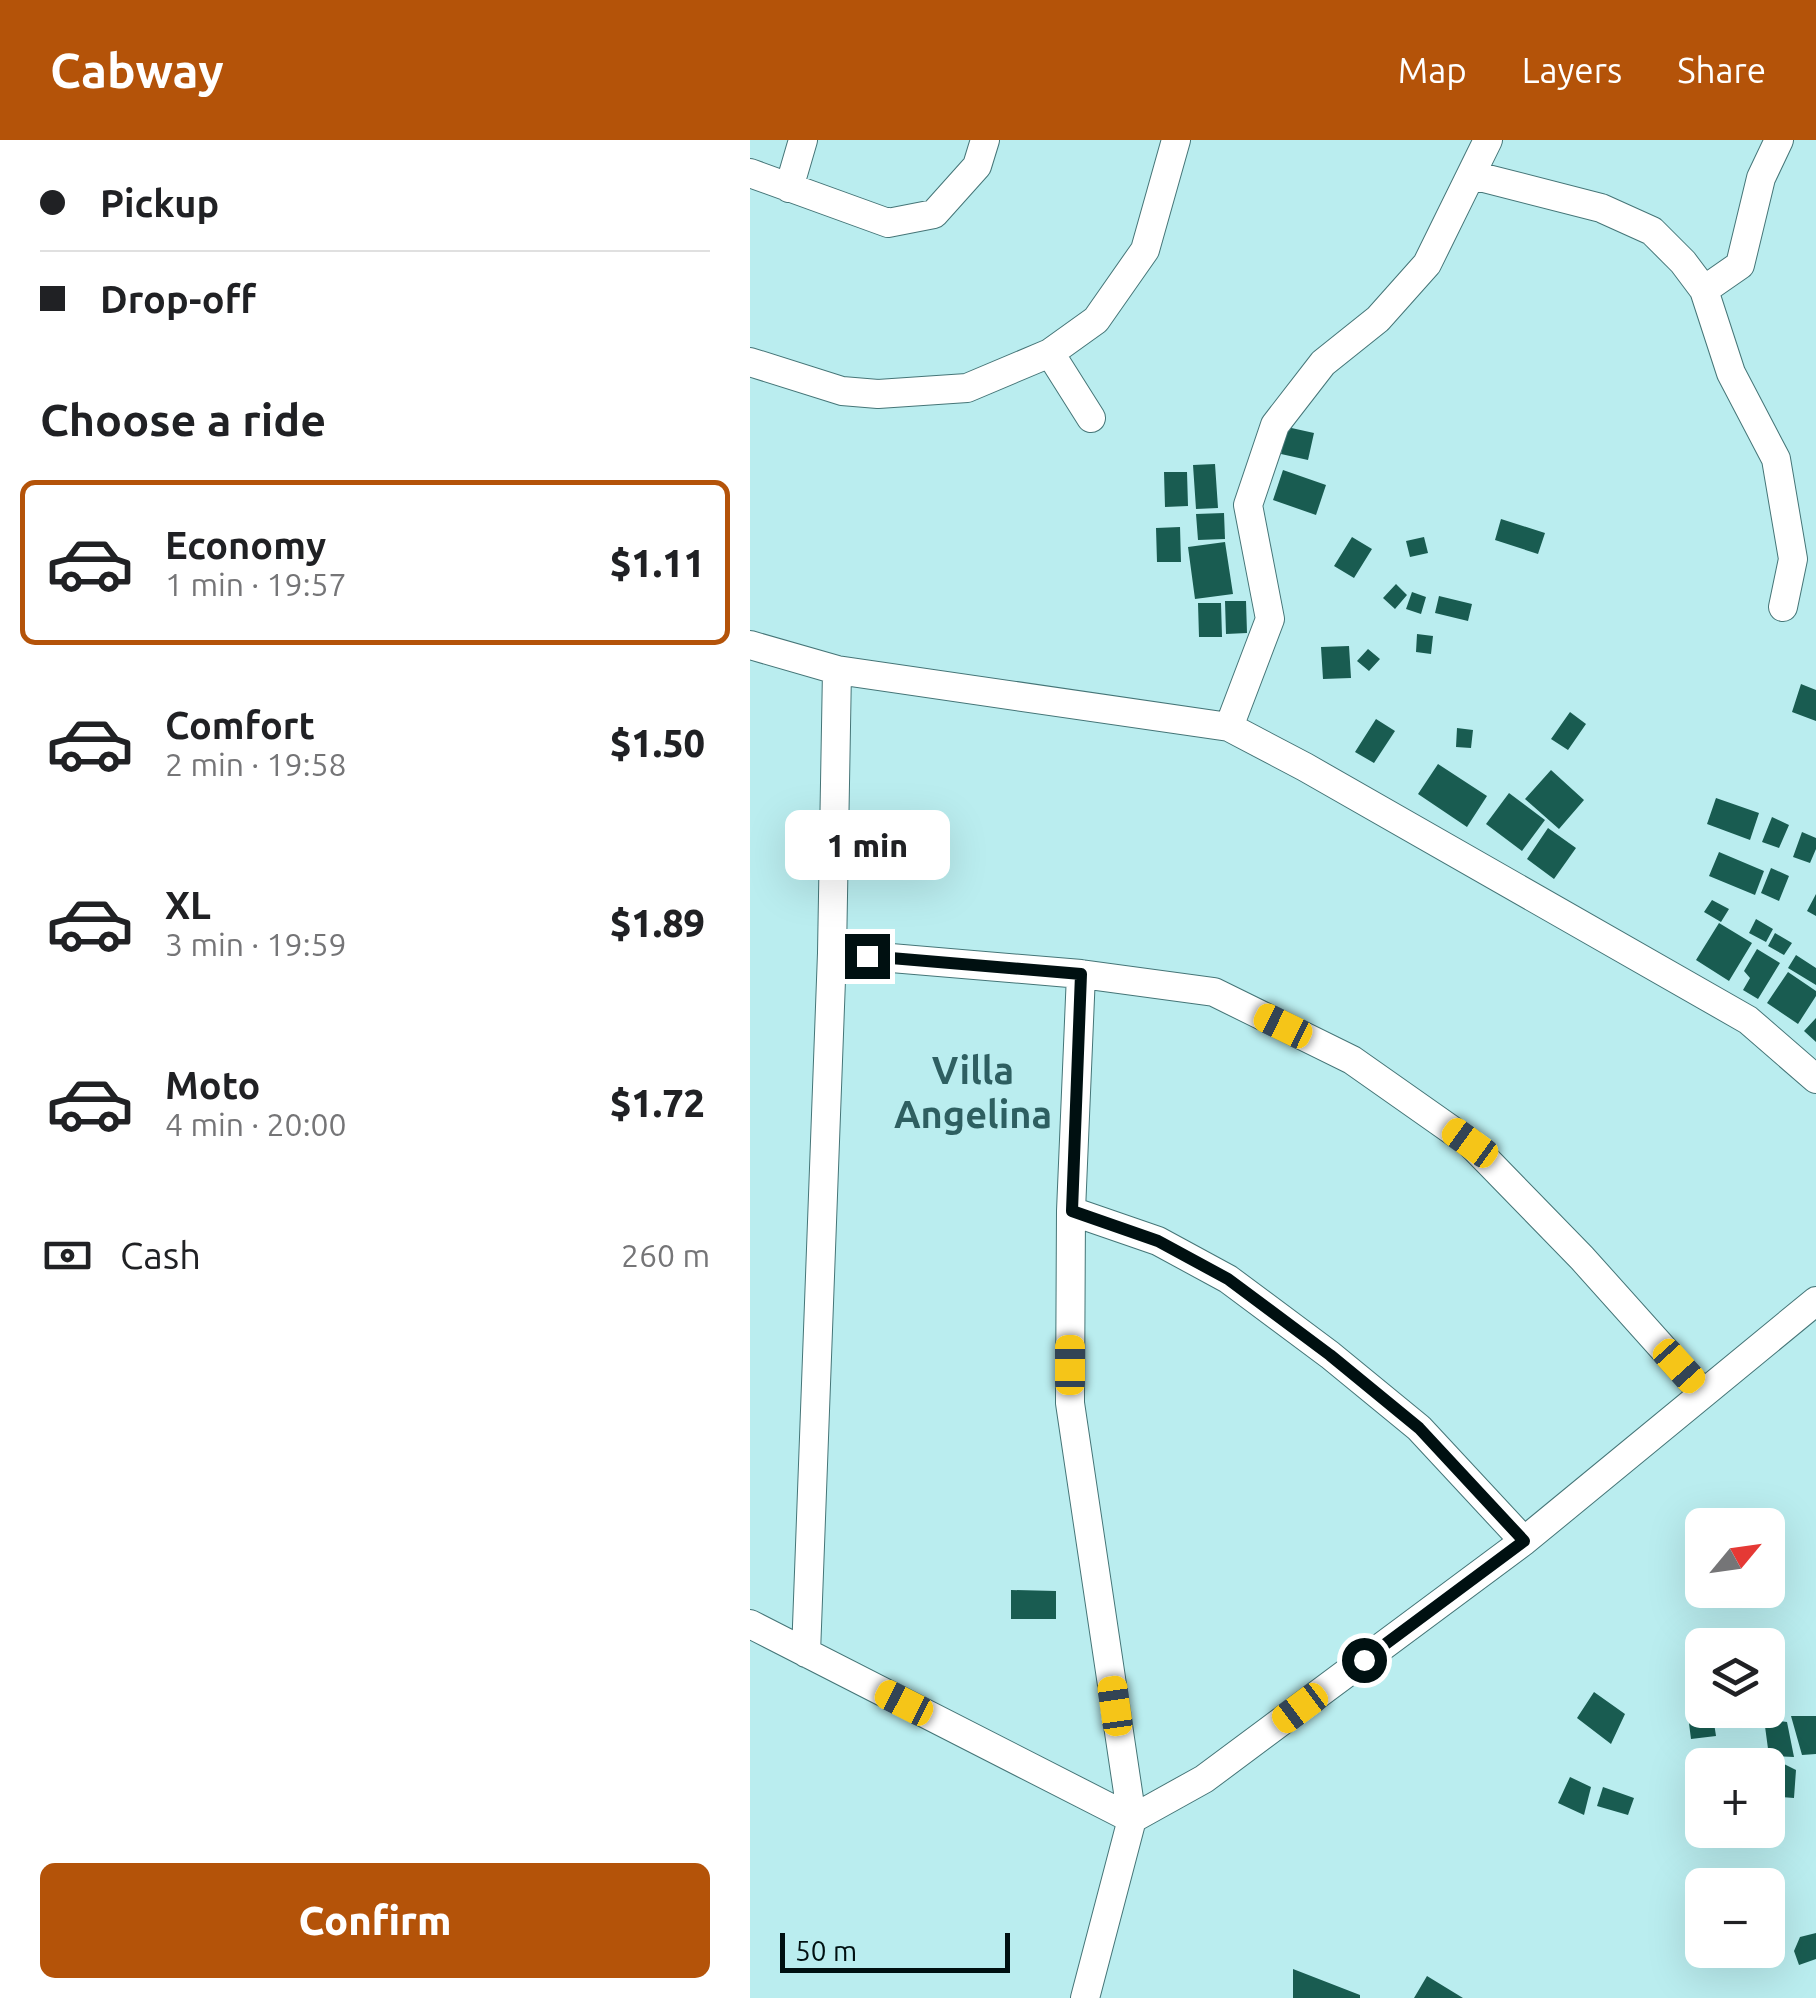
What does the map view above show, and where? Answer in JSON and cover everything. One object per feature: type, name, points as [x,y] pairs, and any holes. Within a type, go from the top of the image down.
[{"type":"street","points":[[788,188],[803,140]]},
{"type":"street","points":[[750,173],[888,223],[934,214],[977,166],[985,140]]},
{"type":"street","points":[[750,362],[842,391],[878,394],[967,388],[1050,353],[1096,320],[1145,250],[1176,140]]},
{"type":"street","points":[[1229,727],[1270,619],[1248,505],[1274,425],[1323,363],[1378,318],[1427,264],[1488,140]]},
{"type":"street","points":[[1704,290],[1740,265],[1761,178],[1779,140]]},
{"type":"street","points":[[1472,175],[1601,208],[1652,231],[1704,290],[1731,374],[1776,460],[1793,559],[1783,607]]},
{"type":"street","points":[[1050,353],[1090,418]]},
{"type":"street","points":[[750,645],[837,670],[1229,727],[1305,766],[1748,1020],[1816,1080]]},
{"type":"street","points":[[806,1654],[832,953],[837,670]]},
{"type":"street","points":[[832,953],[1081,974],[1214,992],[1352,1060],[1470,1143],[1582,1258],[1703,1393]]},
{"type":"street","points":[[1081,974],[1070,1404],[1132,1820],[1085,1998]]},
{"type":"street","points":[[1072,1211],[1158,1241],[1228,1279],[1419,1428],[1524,1541]]},
{"type":"street","points":[[1132,1820],[1204,1779],[1524,1541],[1816,1302]]},
{"type":"street","points":[[750,1624],[1132,1820]]},
{"type":"building","points":[[1287,427],[1314,433],[1308,460],[1281,454]]},
{"type":"building","points":[[1215,464],[1218,508],[1196,509],[1193,465]]},
{"type":"building","points":[[1283,470],[1326,485],[1316,515],[1273,500]]},
{"type":"building","points":[[1164,472],[1187,472],[1188,506],[1165,507]]},
{"type":"building","points":[[1224,513],[1225,539],[1198,540],[1196,514]]},
{"type":"building","points":[[1501,519],[1545,533],[1538,554],[1495,540]]},
{"type":"building","points":[[1180,527],[1181,562],[1157,562],[1156,528]]},
{"type":"building","points":[[1352,537],[1372,549],[1354,578],[1334,566]]},
{"type":"building","points":[[1424,537],[1428,553],[1410,557],[1406,541]]},
{"type":"building","points":[[1225,542],[1233,594],[1195,599],[1188,547]]},
{"type":"building","points":[[1396,584],[1407,595],[1395,609],[1383,598]]},
{"type":"building","points":[[1412,592],[1426,597],[1421,614],[1406,609]]},
{"type":"building","points":[[1439,596],[1472,604],[1468,621],[1435,613]]},
{"type":"building","points":[[1225,601],[1246,601],[1247,633],[1226,634]]},
{"type":"building","points":[[1198,603],[1221,603],[1222,637],[1199,637]]},
{"type":"building","points":[[1417,634],[1433,636],[1431,654],[1416,652]]},
{"type":"building","points":[[1349,646],[1351,678],[1323,679],[1321,647]]},
{"type":"building","points":[[1368,649],[1380,659],[1369,671],[1357,661]]},
{"type":"building","points":[[1801,684],[1816,690],[1816,721],[1792,712]]},
{"type":"building","points":[[1570,712],[1586,724],[1568,750],[1551,739]]},
{"type":"building","points":[[1376,719],[1395,731],[1374,763],[1355,752]]},
{"type":"building","points":[[1457,728],[1473,730],[1471,748],[1456,747]]},
{"type":"building","points":[[1438,764],[1487,796],[1467,827],[1418,794]]},
{"type":"building","points":[[1551,770],[1584,800],[1559,829],[1525,799]]},
{"type":"building","points":[[1509,793],[1545,820],[1522,851],[1486,824]]},
{"type":"building","points":[[1716,798],[1759,813],[1750,840],[1707,824]]},
{"type":"building","points":[[1772,817],[1789,825],[1779,848],[1762,842]]},
{"type":"building","points":[[1548,828],[1576,848],[1554,879],[1527,859]]},
{"type":"building","points":[[1802,832],[1816,838],[1810,863],[1793,857]]},
{"type":"building","points":[[1719,852],[1764,871],[1755,895],[1709,876]]},
{"type":"building","points":[[1771,868],[1789,876],[1779,901],[1761,893]]},
{"type":"building","points":[[1816,894],[1816,916],[1807,911]]},
{"type":"building","points":[[1712,900],[1729,909],[1721,922],[1704,912]]},
{"type":"building","points":[[1756,919],[1773,929],[1766,942],[1749,933]]},
{"type":"building","points":[[1719,923],[1752,943],[1729,981],[1696,960]]},
{"type":"building","points":[[1775,933],[1792,943],[1784,955],[1768,946]]},
{"type":"building","points":[[1757,949],[1780,963],[1758,999],[1743,990],[1750,978],[1744,971]]},
{"type":"building","points":[[1796,955],[1816,968],[1816,985],[1788,968]]},
{"type":"building","points":[[1788,972],[1816,991],[1798,1024],[1767,1003]]},
{"type":"building","points":[[1816,1018],[1816,1042],[1804,1031]]},
{"type":"building","points":[[1011,1590],[1056,1591],[1056,1619],[1011,1619]]},
{"type":"building","points":[[1594,1692],[1625,1714],[1611,1744],[1577,1718]]},
{"type":"building","points":[[1791,1716],[1816,1716],[1816,1754],[1802,1755]]},
{"type":"building","points":[[1787,1722],[1794,1757],[1785,1757],[1785,1748],[1768,1748],[1765,1728],[1785,1728]]},
{"type":"building","points":[[1690,1728],[1715,1728],[1716,1736],[1691,1739]]},
{"type":"building","points":[[1785,1764],[1796,1770],[1794,1798],[1785,1797]]},
{"type":"building","points":[[1570,1777],[1591,1787],[1584,1815],[1558,1803]]},
{"type":"building","points":[[1603,1787],[1634,1798],[1628,1815],[1597,1806]]},
{"type":"building","points":[[1816,1933],[1816,1959],[1799,1965],[1794,1951],[1800,1937]]},
{"type":"building","points":[[1293,1969],[1360,1995],[1360,1998],[1293,1998]]},
{"type":"building","points":[[1427,1976],[1463,1998],[1414,1998]]},
{"type":"district","name":"Villa Angelina","points":[[973,1092]]},
{"type":"route","points":[[867,956],[1081,974],[1072,1211],[1158,1241],[1228,1279],[1419,1428],[1524,1541],[1364,1660]]}]
